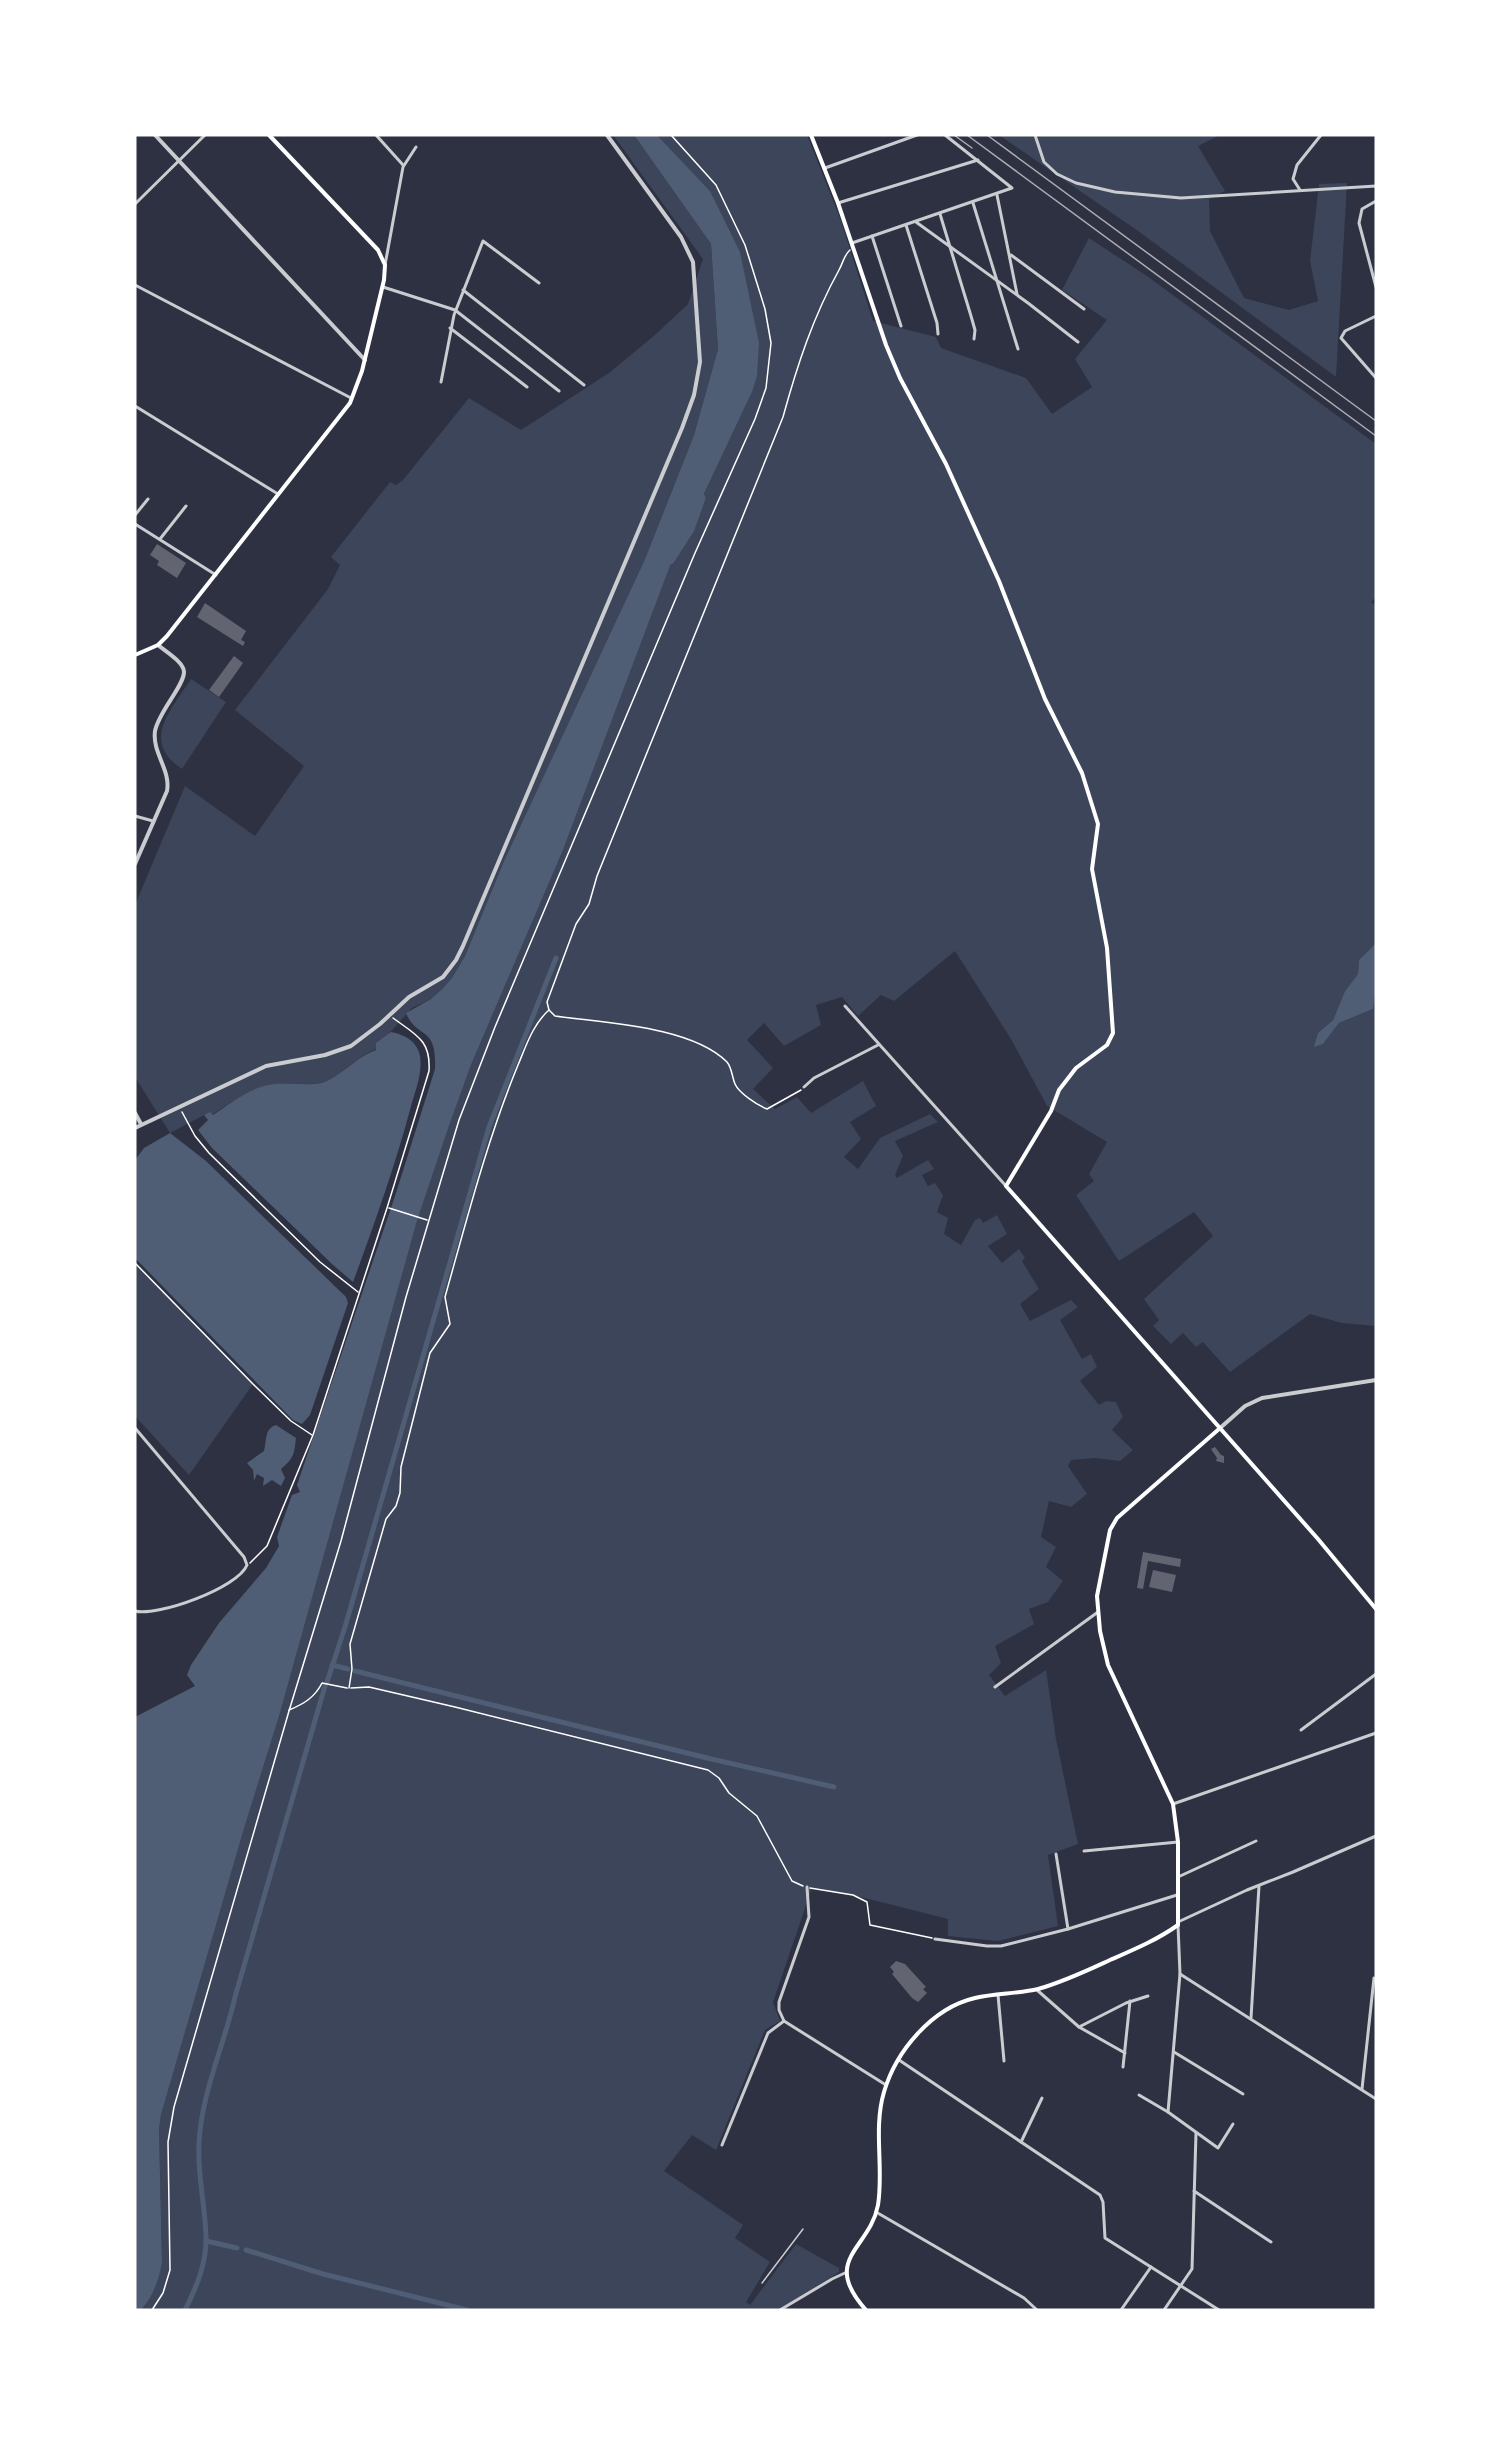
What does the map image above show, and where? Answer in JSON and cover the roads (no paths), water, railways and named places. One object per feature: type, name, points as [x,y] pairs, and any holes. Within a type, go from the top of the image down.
[{"type":"main road","points":[[135,655],[158,645],[216,575],[352,399],[365,360],[383,286],[385,265],[381,255],[268,135]]},
{"type":"main road","points":[[811,135],[838,203],[893,362],[946,464],[999,580],[1045,699],[1077,760],[1096,818],[1098,831],[1094,847],[1093,880],[1108,958],[1113,1033],[1107,1045],[1076,1068],[1059,1090],[1051,1111],[1006,1186],[1318,1539],[1376,1609]]},
{"type":"main road","points":[[866,2310],[850,2288],[847,2272],[849,2259],[876,2212],[879,2193],[879,2117],[886,2085],[898,2060],[916,2034],[936,2017],[972,1999],[1036,1989],[1083,1972],[1151,1942],[1178,1924],[1178,1842],[1173,1804],[1108,1665],[1098,1612],[1100,1580],[1110,1530],[1117,1518],[1219,1429]]},
{"type":"street","points":[[155,135],[365,360]]},
{"type":"street","points":[[135,204],[205,135]]},
{"type":"street","points":[[376,135],[401,161],[403,167]]},
{"type":"street","points":[[135,1128],[266,1066],[325,1054],[351,1046],[390,1016],[409,997],[442,977],[456,960],[463,946],[682,428],[696,384],[700,352],[691,254],[607,135]]},
{"type":"street","points":[[825,168],[917,135]]},
{"type":"street","points":[[852,245],[1012,188],[945,135]]},
{"type":"street","points":[[1035,135],[1044,162],[1049,168],[1065,179],[1093,188],[1168,198],[1376,186]]},
{"type":"street","points":[[1300,190],[1293,179],[1294,170],[1321,135]]},
{"type":"street","points":[[385,265],[403,167],[416,147]]},
{"type":"street","points":[[838,203],[978,160]]},
{"type":"street","points":[[997,195],[1011,255],[1017,294]]},
{"type":"street","points":[[1376,201],[1362,209],[1359,223],[1376,287]]},
{"type":"street","points":[[973,203],[1018,349]]},
{"type":"street","points":[[940,214],[974,323],[974,339]]},
{"type":"street","points":[[916,222],[997,282],[1017,294],[1078,342]]},
{"type":"street","points":[[906,225],[938,334]]},
{"type":"street","points":[[872,236],[901,326]]},
{"type":"street","points":[[441,382],[455,310],[483,241],[539,283]]},
{"type":"street","points":[[1011,255],[1084,309]]},
{"type":"street","points":[[135,285],[352,399]]},
{"type":"street","points":[[383,286],[455,310],[560,391]]},
{"type":"street","points":[[463,290],[584,385]]},
{"type":"street","points":[[1376,315],[1345,331],[1341,338],[1376,378]]},
{"type":"street","points":[[450,328],[527,387]]},
{"type":"street","points":[[135,406],[278,494]]},
{"type":"street","points":[[135,515],[148,499]]},
{"type":"street","points":[[160,540],[186,506]]},
{"type":"street","points":[[135,524],[216,575]]},
{"type":"street","points":[[135,864],[168,785],[156,750],[156,727],[164,706],[182,680],[184,671],[181,665],[158,645]]},
{"type":"street","points":[[135,816],[154,821]]},
{"type":"street","points":[[845,1006],[1006,1186]]},
{"type":"street","points":[[804,1087],[814,1078],[878,1045]]},
{"type":"street","points":[[135,1113],[141,1124]]},
{"type":"street","points":[[1219,1429],[1245,1406],[1262,1398],[1376,1380]]},
{"type":"street","points":[[135,1428],[244,1557],[247,1565],[241,1574],[216,1591],[150,1612],[135,1611]]},
{"type":"street","points":[[995,1687],[1098,1612]]},
{"type":"street","points":[[1301,1730],[1376,1674]]},
{"type":"street","points":[[1173,1804],[1376,1733]]},
{"type":"street","points":[[1168,2112],[1180,1974],[1178,1924],[1259,1886],[1376,1836]]},
{"type":"street","points":[[1084,1851],[1178,1842]]},
{"type":"street","points":[[1177,1877],[1256,1842]]},
{"type":"street","points":[[1056,1854],[1068,1929]]},
{"type":"street","points":[[1251,2018],[1259,1886]]},
{"type":"street","points":[[807,1887],[809,1917],[779,2002],[784,2021],[886,2085]]},
{"type":"street","points":[[935,1939],[1001,1946],[1068,1929],[1178,1894]]},
{"type":"street","points":[[1180,1974],[1376,2099]]},
{"type":"street","points":[[1362,2089],[1374,1978]]},
{"type":"street","points":[[1036,1989],[1079,2027],[1125,2053]]},
{"type":"street","points":[[998,1995],[1004,2061]]},
{"type":"street","points":[[1079,2027],[1130,2001],[1148,1996]]},
{"type":"street","points":[[1123,2067],[1130,2001]]},
{"type":"street","points":[[722,2145],[768,2033],[784,2021]]},
{"type":"street","points":[[1174,2052],[1243,2094]]},
{"type":"street","points":[[898,2060],[1100,2195],[1103,2202],[1105,2238],[1182,2286],[1213,2309],[1219,2310]]},
{"type":"street","points":[[1139,2095],[1168,2112],[1218,2148],[1233,2124]]},
{"type":"street","points":[[1021,2142],[1042,2098]]},
{"type":"street","points":[[1164,2310],[1192,2269],[1196,2133]]},
{"type":"street","points":[[1194,2191],[1271,2242]]},
{"type":"street","points":[[876,2212],[1024,2298],[1037,2310]]},
{"type":"street","points":[[1121,2310],[1151,2266]]},
{"type":"street","points":[[780,2310],[847,2272]]},
{"type":"lane","points":[[762,2283],[803,2229]]},
{"type":"waterway","points":[[670,560],[690,529],[701,498]]},
{"type":"waterway","points":[[327,1682],[345,1627],[489,1127],[556,958]]},
{"type":"waterway","points":[[332,1665],[348,1669]]},
{"type":"waterway","points":[[355,1671],[834,1787]]},
{"type":"waterway","points":[[185,2310],[200,2276],[206,2249],[199,2156],[204,2107],[325,1686]]},
{"type":"waterway","points":[[206,2241],[237,2248]]},
{"type":"waterway","points":[[246,2250],[323,2274],[467,2310]]},
{"type":"railway","points":[[954,135],[972,148]]},
{"type":"railway","points":[[967,135],[1376,436]]},
{"type":"railway","points":[[987,135],[1376,421]]}]
